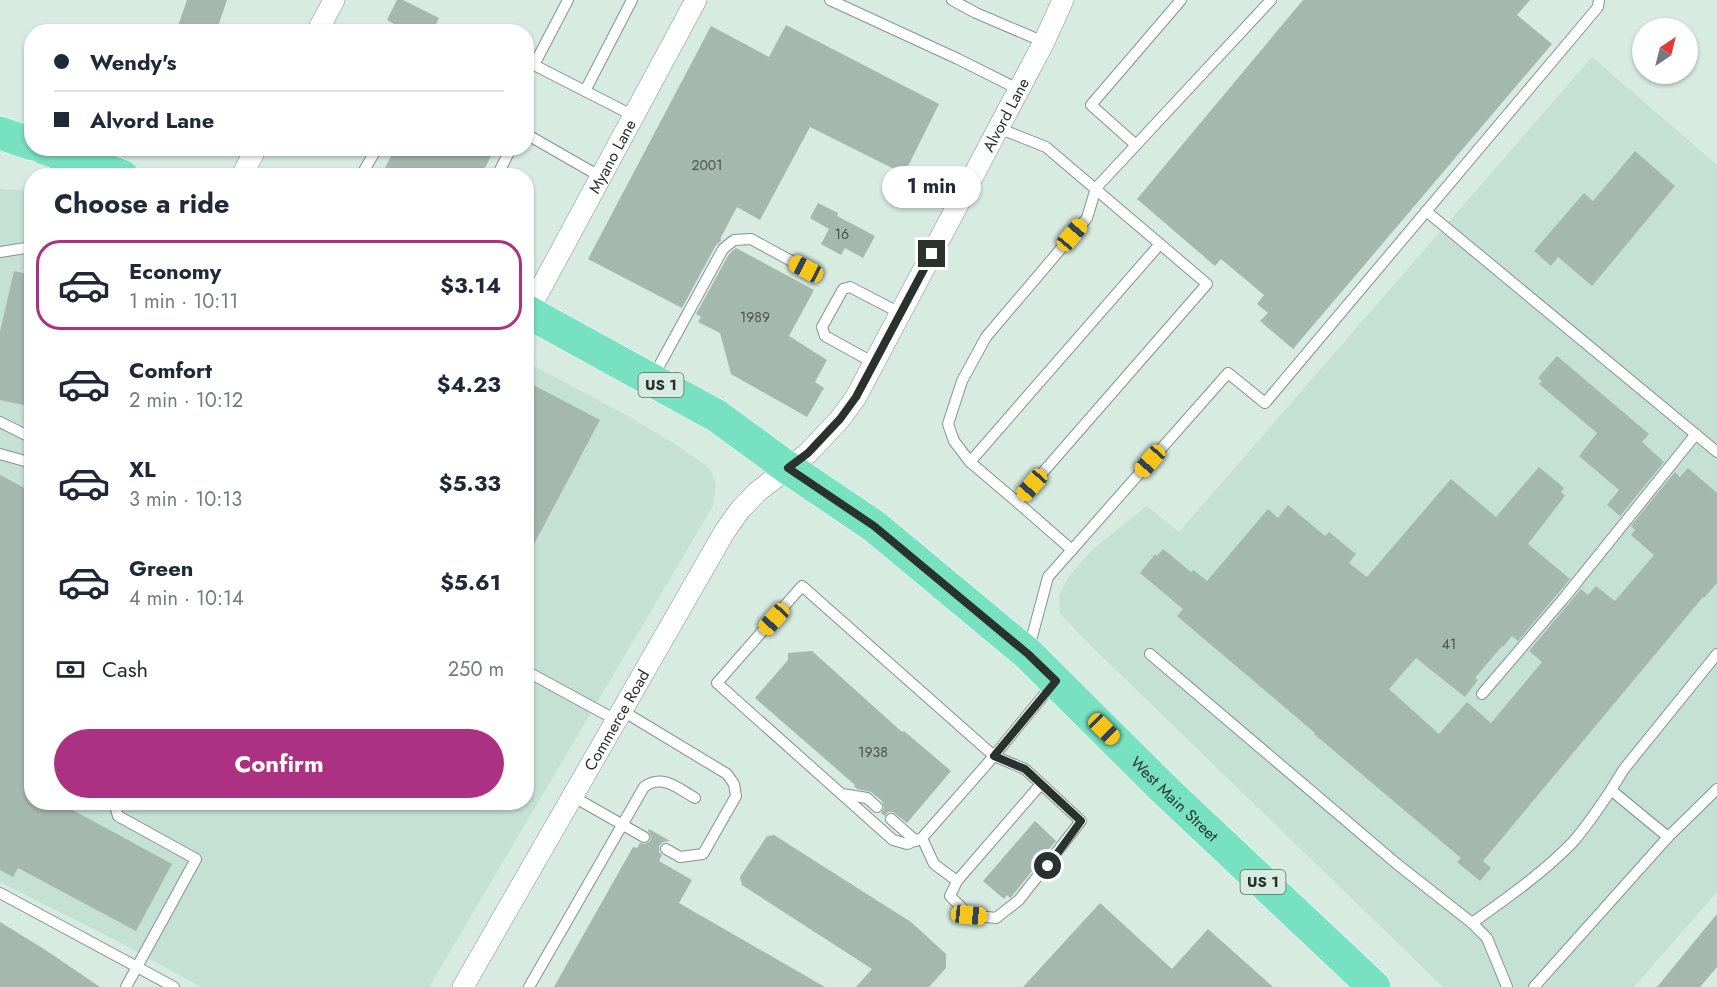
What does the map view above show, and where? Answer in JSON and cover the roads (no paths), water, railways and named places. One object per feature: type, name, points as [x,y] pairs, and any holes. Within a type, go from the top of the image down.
[{"type":"main road","points":[[0,133],[24,141]]},
{"type":"main road","points":[[67,156],[101,168]]},
{"type":"main road","name":"West Main Street","points":[[534,316],[717,416],[788,468],[874,526],[1028,654],[1168,794],[1374,987]]},
{"type":"street","points":[[321,24],[334,0]]},
{"type":"street","name":"Myano Lane","points":[[534,299],[696,0]]},
{"type":"street","name":"Alvord Lane","points":[[788,468],[808,453],[840,419],[874,363],[1044,42],[1063,0]]},
{"type":"street","name":"Commerce Road","points":[[463,987],[725,531],[757,492],[788,468]]},
{"type":"lane","points":[[568,0],[534,65],[634,116]]},
{"type":"lane","points":[[585,91],[632,0]]},
{"type":"lane","points":[[830,0],[1018,89]]},
{"type":"lane","points":[[952,0],[976,13],[1044,42]]},
{"type":"lane","points":[[1136,145],[1091,105],[1181,0]]},
{"type":"lane","points":[[1072,550],[970,462],[954,441],[948,424],[962,381],[986,337],[1087,218],[1096,188],[1271,0]]},
{"type":"lane","points":[[1028,654],[1048,577],[1228,373],[1265,403],[1598,7],[1599,0]]},
{"type":"lane","points":[[999,128],[1046,147],[1207,284],[1017,502]]},
{"type":"lane","points":[[534,139],[601,177]]},
{"type":"lane","points":[[1426,211],[1717,452]]},
{"type":"lane","points":[[651,380],[723,249],[734,240],[751,239],[806,269]]},
{"type":"lane","points":[[970,462],[1160,244]]},
{"type":"lane","points":[[0,252],[24,248]]},
{"type":"lane","points":[[874,363],[825,336],[822,327],[843,289],[850,287],[900,313]]},
{"type":"lane","points":[[0,422],[24,434]]},
{"type":"lane","points":[[1482,694],[1571,589],[1696,434]]},
{"type":"lane","points":[[0,454],[24,461]]},
{"type":"lane","points":[[1041,784],[957,881],[950,896],[969,915],[996,918],[1019,900],[1081,821],[1025,769],[994,756],[802,586],[717,683],[893,840],[907,844],[919,839],[994,756],[1056,681]]},
{"type":"lane","points":[[1150,654],[1397,864],[1472,923],[1487,938],[1507,987]]},
{"type":"lane","points":[[1472,923],[1525,885],[1572,842],[1595,815],[1624,769],[1717,654]]},
{"type":"lane","points":[[534,676],[619,715],[727,774],[734,784],[736,796],[703,854],[680,857],[666,849]]},
{"type":"lane","points":[[529,987],[644,787],[650,782],[666,781],[695,798]]},
{"type":"lane","points":[[1534,987],[1668,837],[1717,789]]},
{"type":"lane","points":[[1611,790],[1668,837]]},
{"type":"lane","points":[[842,794],[867,798],[877,807]]},
{"type":"lane","points":[[572,796],[644,837]]},
{"type":"lane","points":[[116,810],[118,816],[196,859],[126,987]]},
{"type":"lane","points":[[891,819],[919,839],[934,864],[957,881]]},
{"type":"lane","points":[[0,893],[174,987]]}]
